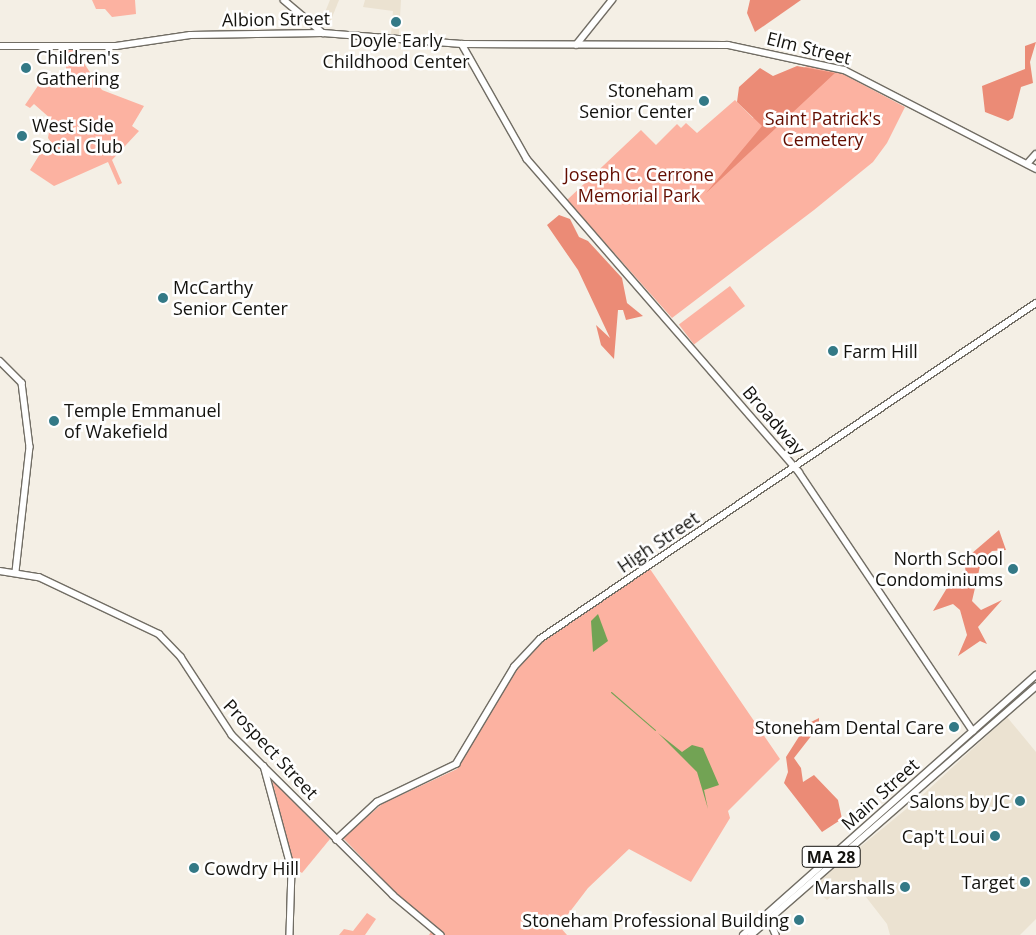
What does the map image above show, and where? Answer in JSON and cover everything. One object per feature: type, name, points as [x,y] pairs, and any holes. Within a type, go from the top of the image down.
[{"type":"main road","points":[[284,0],[323,33]]},
{"type":"main road","points":[[579,45],[612,0]]},
{"type":"main road","name":"Albion Street","points":[[0,46],[116,46],[190,35],[323,33],[462,44],[579,45]]},
{"type":"main road","name":"Broadway","points":[[462,44],[521,151],[795,466],[973,731]]},
{"type":"main road","name":"Elm Street","points":[[579,45],[721,44],[831,65],[1036,169]]},
{"type":"main road","points":[[1027,164],[1036,154]]},
{"type":"main road","name":"High Street","points":[[336,840],[377,802],[454,766],[511,671],[537,641],[1036,303]]},
{"type":"main road","points":[[0,361],[22,383],[30,447],[16,571]]},
{"type":"main road","name":"Prospect Street","points":[[0,571],[16,571],[49,581],[159,634],[181,657],[225,726],[336,840],[441,935]]},
{"type":"main road","name":"Main Street","points":[[743,935],[1036,675]]},
{"type":"main road","name":"Main Street","points":[[751,935],[1036,686]]},
{"type":"main road","points":[[264,766],[292,870],[290,935]]},
{"type":"main road","points":[[769,919],[776,935]]},
{"type":"shaded area","name":"Doyle Early Childhood Center","points":[[330,0],[339,0],[329,25],[321,22]]},
{"type":"shaded area","name":"Doyle Early Childhood Center","points":[[365,0],[401,0],[399,35],[391,34],[393,11],[363,7]]},
{"type":"shaded area","points":[[750,0],[801,0],[755,32],[747,13]]},
{"type":"shaded area","points":[[1036,42],[1030,62],[1033,83],[1021,87],[1013,118],[1008,121],[985,112],[982,86],[1025,69],[1025,46]]},
{"type":"shaded area","points":[[797,66],[835,73],[706,193],[762,126],[737,102],[739,87],[760,68],[773,76]]},
{"type":"shaded area","points":[[559,215],[570,219],[579,237],[588,241],[622,278],[627,303],[643,316],[626,320],[623,310],[618,310],[614,359],[601,345],[596,325],[610,338],[578,270],[547,225]]},
{"type":"shaded area","points":[[999,530],[1006,550],[992,551],[981,562],[972,601],[981,610],[1002,600],[978,627],[987,644],[980,641],[958,656],[967,635],[960,610],[953,604],[933,611],[950,583],[966,574],[964,560]]},
{"type":"shaded area","points":[[598,614],[608,641],[593,652],[591,621]]},
{"type":"shaded area","points":[[1007,717],[1036,752],[1036,919],[1020,935],[890,935],[887,924],[852,879],[827,900],[820,894],[815,884],[916,801]]},
{"type":"shaded area","points":[[819,718],[819,726],[794,758],[801,768],[803,782],[814,775],[838,800],[842,819],[822,832],[784,783],[788,772],[786,757],[807,724]]},
{"type":"shaded area","points":[[658,733],[682,752],[692,745],[703,748],[719,785],[704,790],[708,809],[697,772]]},
{"type":"green space","points":[[92,0],[135,0],[136,14],[112,17],[105,9],[96,9]]},
{"type":"green space","points":[[66,50],[75,50],[102,90],[144,106],[132,126],[139,131],[112,160],[122,183],[118,185],[108,162],[54,186],[30,170],[43,149],[48,152],[53,145],[48,138],[51,119],[34,104],[30,108],[25,105],[46,74],[66,75]]},
{"type":"green space","name":"Saint Patrick's Cemetery","points":[[807,65],[839,72],[905,107],[887,143],[873,162],[814,210],[672,318],[567,200],[641,130],[656,145],[677,124],[681,128],[686,123],[697,133],[735,100],[753,118]]},
{"type":"green space","points":[[730,286],[745,306],[694,344],[679,325]]},
{"type":"green space","points":[[650,569],[780,759],[728,811],[730,818],[691,882],[629,849],[588,888],[559,926],[567,935],[429,935],[435,925],[399,896],[343,838],[382,804],[457,769],[512,675],[534,648]]},
{"type":"green space","points":[[272,780],[330,839],[302,873],[294,868]]},
{"type":"green space","points":[[367,913],[376,919],[365,935],[339,935],[344,929],[353,931]]},
{"type":"waterway","points":[[611,692],[655,730]]},
{"type":"place","name":"Doyle Early Childhood Center","points":[[396,22]]},
{"type":"place","name":"Children's Gathering","points":[[26,68]]},
{"type":"place","name":"Stoneham Senior Center","points":[[704,101]]},
{"type":"place","name":"West Side Social Club","points":[[22,136]]},
{"type":"place","name":"McCarthy Senior Center","points":[[163,298]]},
{"type":"place","name":"Farm Hill","points":[[833,351]]},
{"type":"place","name":"Temple Emmanuel of Wakefield","points":[[54,421]]},
{"type":"place","name":"North School Condominiums","points":[[1013,569]]},
{"type":"place","name":"Stoneham Dental Care","points":[[954,727]]},
{"type":"place","name":"Salons by JC","points":[[1020,801]]},
{"type":"place","name":"Cap't Loui","points":[[995,836]]},
{"type":"place","name":"Cowdry Hill","points":[[194,868]]},
{"type":"place","name":"Target","points":[[1025,882]]},
{"type":"place","name":"Marshalls","points":[[905,887]]},
{"type":"place","name":"Stoneham Professional Building","points":[[799,920]]},
{"type":"park label","name":"Joseph C. Cerrone Memorial Park","points":[[639,185]]}]
